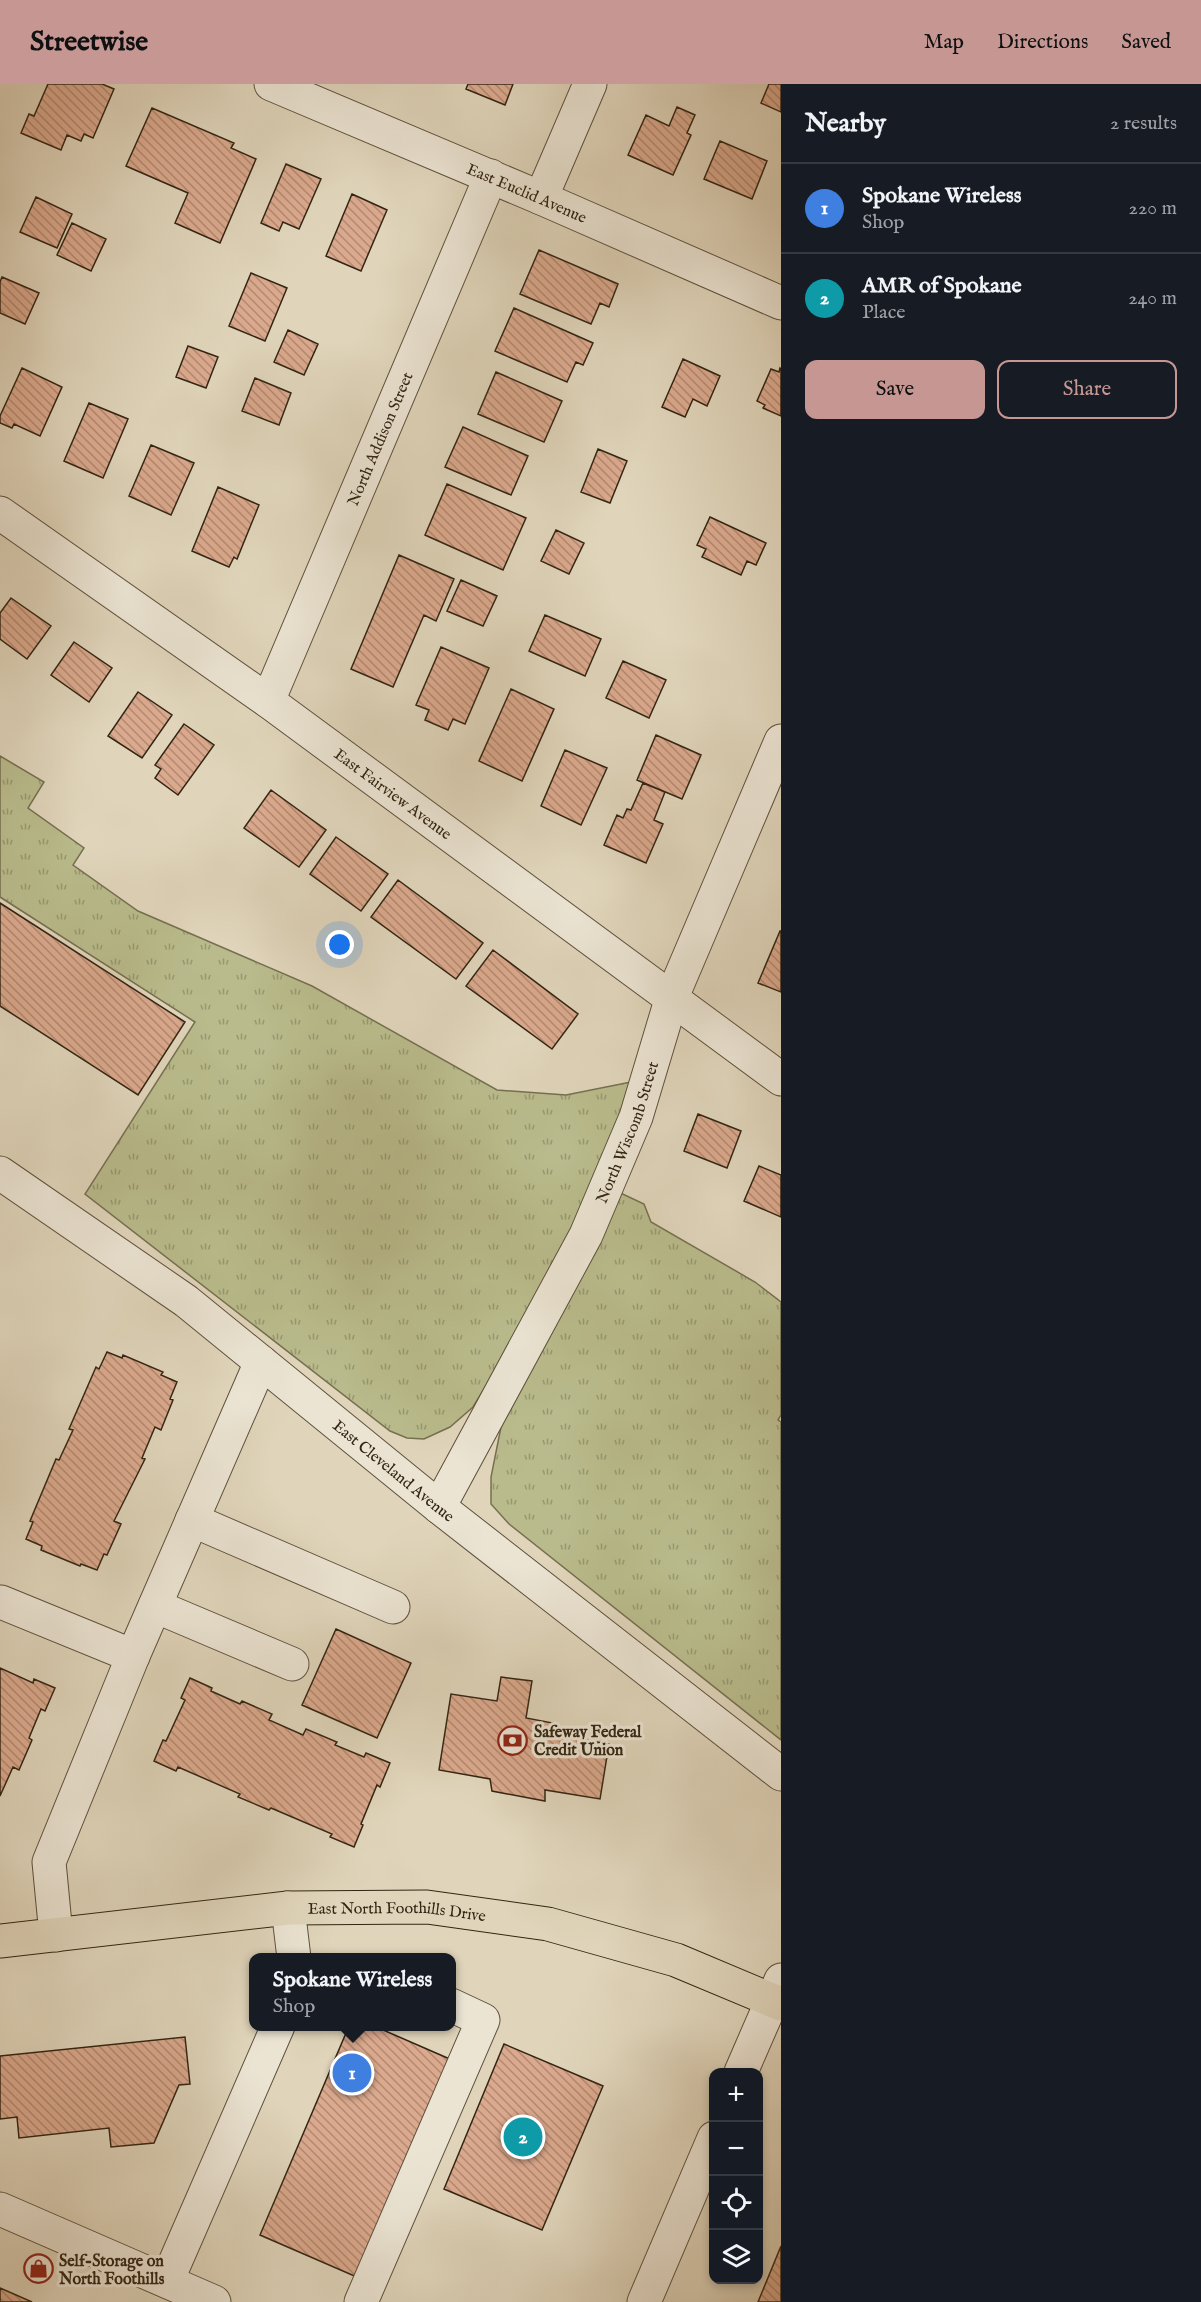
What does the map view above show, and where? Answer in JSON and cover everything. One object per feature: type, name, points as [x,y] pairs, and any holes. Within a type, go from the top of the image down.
[{"type":"main road","name":"East North Foothills Drive","points":[[0,1941],[288,1908],[427,1907],[548,1924],[676,1960],[778,1994]]},
{"type":"street","name":"East Euclid Avenue","points":[[271,84],[781,303]]},
{"type":"street","points":[[541,198],[590,84]]},
{"type":"street","name":"North Addison Street","points":[[268,701],[491,177]]},
{"type":"street","name":"East Fairview Avenue","points":[[0,513],[268,701],[781,1079]]},
{"type":"street","name":"North Wiscomb Street","points":[[439,1507],[586,1234],[636,1117],[672,997],[781,741]]},
{"type":"street","name":"East Cleveland Avenue","points":[[0,1173],[186,1301],[439,1507],[781,1774]]},
{"type":"street","points":[[56,1935],[49,1862],[133,1656],[261,1362]]},
{"type":"street","points":[[192,1520],[393,1607]]},
{"type":"street","points":[[1,1602],[133,1656]]},
{"type":"street","points":[[155,1606],[292,1664]]},
{"type":"street","points":[[288,1908],[293,1953]]},
{"type":"street","points":[[743,2068],[778,1994]]},
{"type":"street","points":[[361,2302],[483,2020],[456,2007]]},
{"type":"street","points":[[167,2282],[276,2031]]},
{"type":"street","points":[[644,2302],[709,2150]]},
{"type":"street","points":[[0,2210],[214,2302]]},
{"type":"green space","points":[[0,756],[44,782],[28,808],[84,848],[73,865],[138,911],[312,986],[497,1090],[566,1095],[636,1081],[559,1267],[473,1407],[450,1427],[424,1439],[407,1438],[390,1431],[85,1194],[195,1022],[0,897]]},
{"type":"green space","points":[[612,1189],[644,1204],[651,1222],[755,1282],[781,1302],[781,1415],[778,1420],[781,1422],[781,1740],[509,1524],[491,1504],[491,1477],[501,1427]]},
{"type":"building","points":[[48,84],[102,84],[114,89],[93,138],[84,134],[81,141],[67,135],[61,150],[21,133],[29,114],[34,116]]},
{"type":"building","points":[[468,84],[513,84],[505,105],[466,89]]},
{"type":"building","points":[[769,84],[781,84],[781,112],[761,103]]},
{"type":"building","points":[[677,107],[695,115],[687,133],[691,135],[673,175],[628,155],[646,115],[669,126]]},
{"type":"building","points":[[152,108],[234,143],[231,148],[256,159],[220,243],[175,223],[188,193],[126,166]]},
{"type":"building","points":[[720,141],[767,161],[752,199],[704,179]]},
{"type":"building","points":[[286,164],[321,179],[299,229],[283,222],[279,231],[261,223]]},
{"type":"building","points":[[352,194],[387,210],[361,271],[326,256]]},
{"type":"building","points":[[36,197],[72,214],[57,248],[20,232]]},
{"type":"building","points":[[72,223],[106,239],[91,271],[57,255]]},
{"type":"building","points":[[539,250],[618,284],[609,307],[600,303],[591,324],[520,294]]},
{"type":"building","points":[[251,273],[287,288],[265,341],[229,326]]},
{"type":"building","points":[[2,277],[39,293],[25,324],[0,313]]},
{"type":"building","points":[[514,308],[593,343],[583,365],[576,362],[567,382],[495,351]]},
{"type":"building","points":[[288,330],[318,344],[304,375],[274,362]]},
{"type":"building","points":[[188,346],[218,357],[206,388],[176,377]]},
{"type":"building","points":[[683,359],[720,376],[707,406],[693,399],[685,417],[662,407]]},
{"type":"building","points":[[22,368],[62,387],[40,436],[14,424],[12,428],[0,423],[0,416]]},
{"type":"building","points":[[780,368],[781,416],[763,408],[765,405],[757,401],[771,369],[779,372]]},
{"type":"building","points":[[496,372],[562,401],[544,442],[478,414]]},
{"type":"building","points":[[255,378],[291,393],[279,425],[242,411]]},
{"type":"building","points":[[89,403],[128,419],[103,478],[64,461]]},
{"type":"building","points":[[463,427],[528,456],[511,495],[445,467]]},
{"type":"building","points":[[151,445],[194,463],[171,515],[129,496]]},
{"type":"building","points":[[598,449],[627,461],[610,503],[581,492]]},
{"type":"building","points":[[447,484],[526,518],[503,570],[425,535]]},
{"type":"building","points":[[218,487],[259,505],[237,559],[234,557],[229,567],[192,551]]},
{"type":"building","points":[[710,517],[766,543],[756,565],[747,561],[741,575],[702,557],[706,549],[697,545]]},
{"type":"building","points":[[556,530],[584,543],[569,574],[541,561]]},
{"type":"building","points":[[399,555],[454,579],[436,621],[424,615],[393,687],[351,669]]},
{"type":"building","points":[[461,580],[497,596],[483,626],[447,611]]},
{"type":"building","points":[[11,598],[51,626],[27,659],[0,639],[0,613]]},
{"type":"building","points":[[545,615],[601,639],[585,676],[529,651]]},
{"type":"building","points":[[74,642],[112,668],[89,702],[51,675]]},
{"type":"building","points":[[441,647],[489,668],[465,724],[453,719],[448,730],[425,720],[429,710],[416,705]]},
{"type":"building","points":[[623,661],[666,680],[649,718],[606,698]]},
{"type":"building","points":[[511,689],[554,709],[522,781],[479,761]]},
{"type":"building","points":[[138,692],[172,715],[142,758],[108,736]]},
{"type":"building","points":[[184,724],[214,745],[178,795],[155,778],[161,769],[155,765]]},
{"type":"building","points":[[656,735],[701,755],[682,799],[637,780]]},
{"type":"building","points":[[565,750],[607,768],[581,825],[541,806]]},
{"type":"building","points":[[643,783],[665,792],[654,820],[663,824],[646,863],[604,845],[617,815],[623,818],[627,809],[631,810]]},
{"type":"building","points":[[271,790],[326,830],[299,867],[244,828]]},
{"type":"building","points":[[336,837],[388,874],[361,911],[310,874]]},
{"type":"building","points":[[398,880],[483,943],[456,979],[371,917]]},
{"type":"building","points":[[0,903],[185,1022],[138,1095],[0,1006]]},
{"type":"building","points":[[781,931],[781,992],[758,983]]},
{"type":"building","points":[[493,950],[578,1014],[552,1049],[466,986]]},
{"type":"building","points":[[698,1114],[741,1131],[727,1168],[684,1151]]},
{"type":"building","points":[[759,1166],[781,1175],[781,1217],[744,1201]]},
{"type":"building","points":[[107,1352],[122,1358],[123,1355],[163,1372],[161,1375],[177,1382],[170,1399],[173,1400],[161,1430],[155,1427],[142,1458],[145,1459],[114,1521],[121,1524],[107,1555],[104,1554],[97,1570],[81,1564],[80,1566],[41,1550],[42,1546],[26,1539],[33,1522],[30,1521],[56,1459],[59,1460],[73,1430],[69,1429],[96,1367],[99,1369]]},
{"type":"building","points":[[336,1629],[411,1663],[377,1738],[302,1705]]},
{"type":"building","points":[[0,1668],[33,1683],[34,1679],[55,1688],[45,1711],[41,1709],[29,1738],[32,1740],[19,1770],[13,1767],[0,1796]]},
{"type":"building","name":"Safeway Federal Credit Union","points":[[501,1677],[532,1681],[526,1718],[558,1724],[557,1735],[609,1744],[600,1799],[545,1790],[545,1801],[492,1791],[490,1779],[439,1770],[451,1694],[497,1701]]},
{"type":"building","points":[[190,1678],[212,1688],[211,1691],[240,1704],[242,1701],[272,1714],[269,1720],[303,1735],[306,1729],[337,1742],[335,1745],[364,1757],[366,1753],[390,1763],[380,1787],[377,1785],[354,1847],[330,1837],[332,1834],[271,1808],[269,1810],[238,1797],[240,1794],[178,1767],[176,1771],[154,1761],[185,1700],[181,1698]]},
{"type":"building","points":[[347,2031],[385,2031],[452,2060],[359,2278],[260,2235]]},
{"type":"building","points":[[185,2037],[190,2084],[179,2085],[154,2143],[111,2147],[109,2128],[19,2138],[17,2117],[0,2119],[0,2056]]},
{"type":"building","points":[[504,2044],[603,2086],[542,2230],[444,2189]]},
{"type":"building","points":[[781,2246],[781,2302],[758,2302]]},
{"type":"building","points":[[0,2288],[32,2302],[0,2302]]},
{"type":"place","name":"Safeway Federal Credit Union","points":[[513,1740]]},
{"type":"place","name":"Spokane Wireless","points":[[352,2073]]},
{"type":"place","name":"AMR of Spokane","points":[[523,2137]]},
{"type":"place","name":"Self-Storage on North Foothills","points":[[38,2269]]}]
